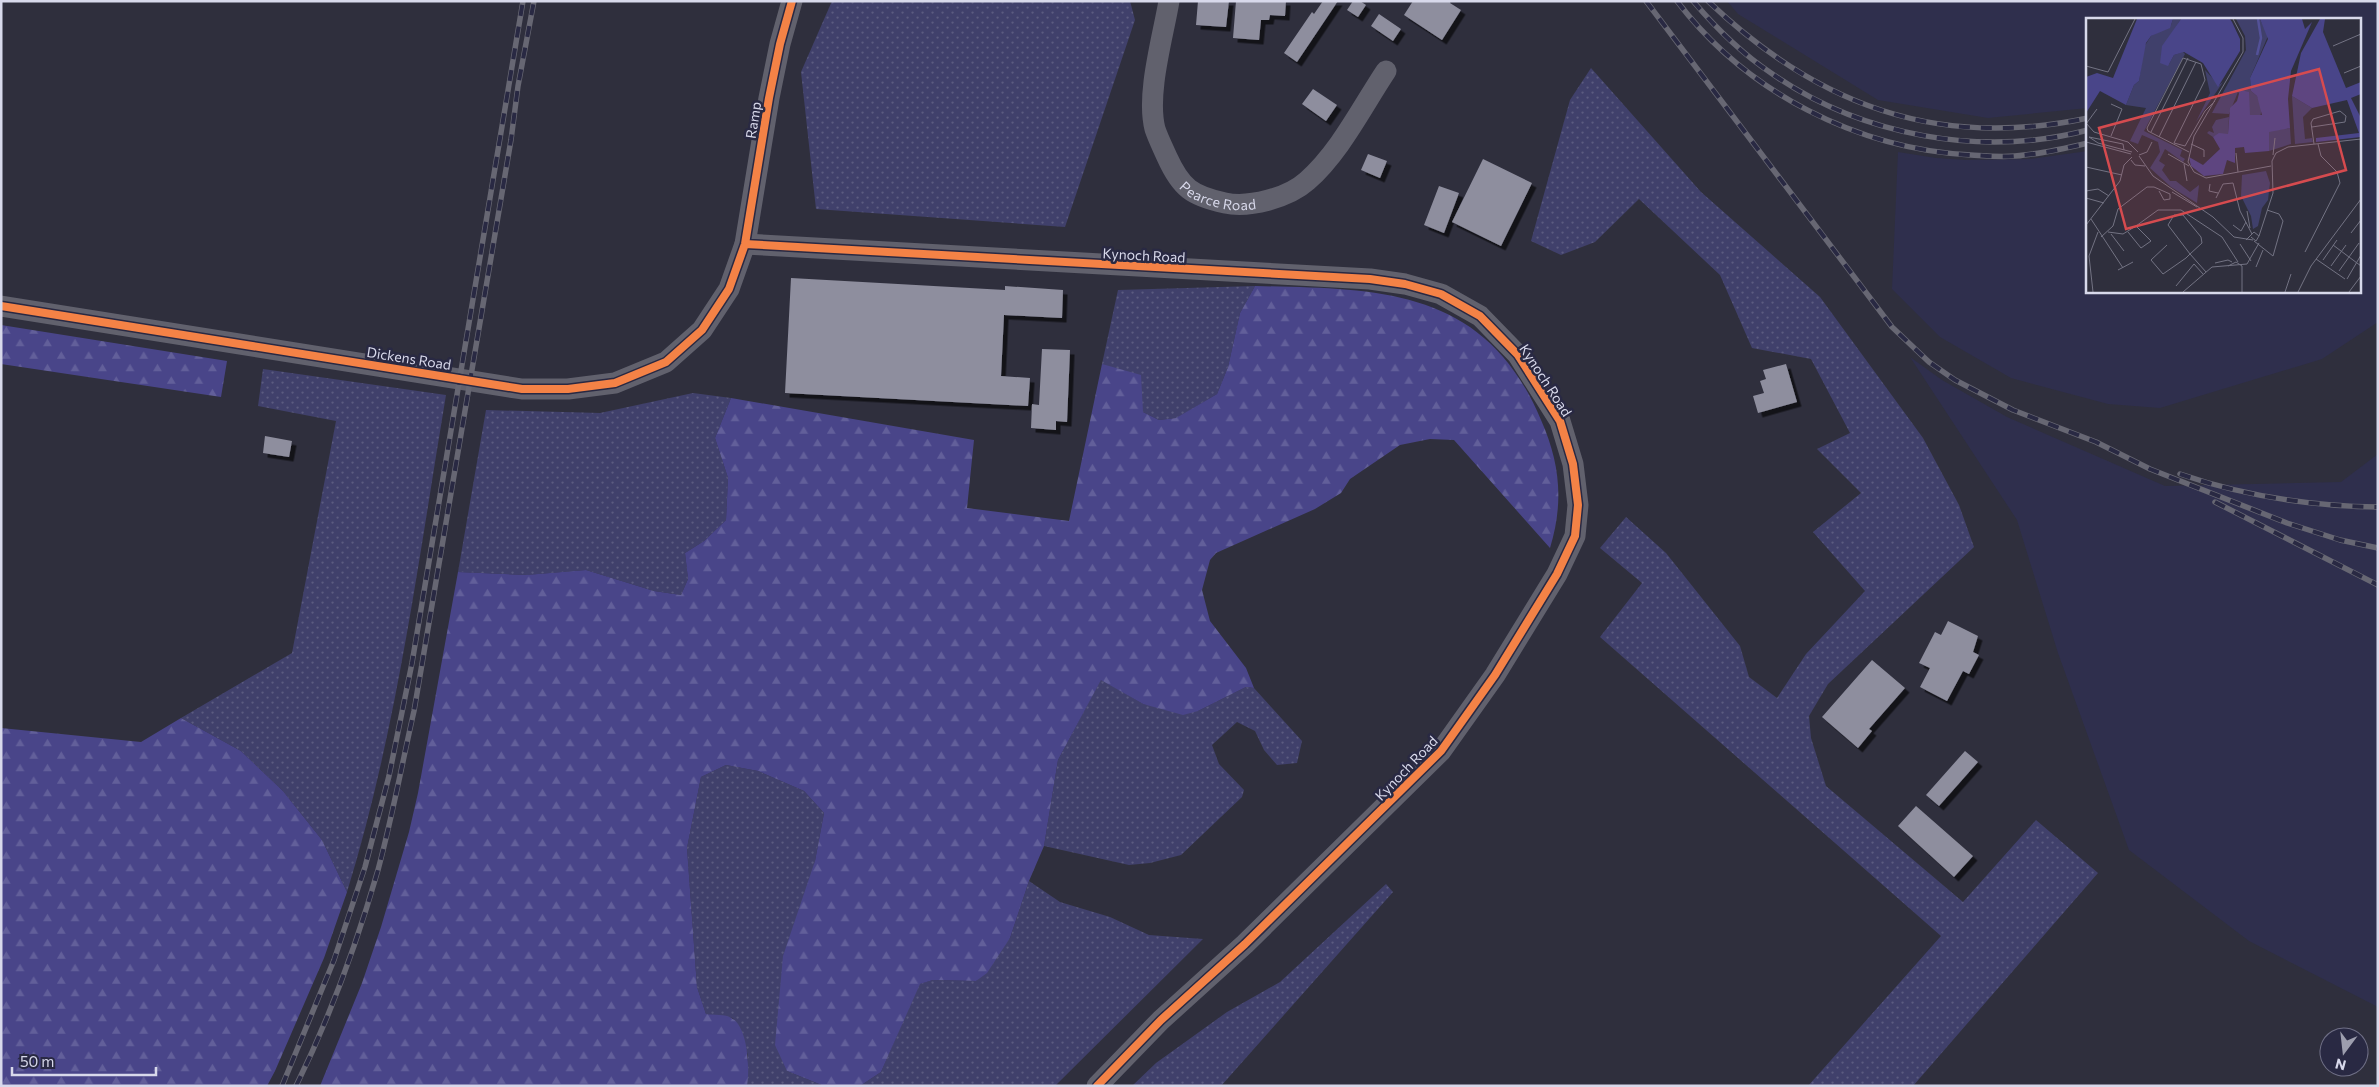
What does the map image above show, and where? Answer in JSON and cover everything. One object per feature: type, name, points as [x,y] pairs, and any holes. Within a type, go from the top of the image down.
[{"type":"street","name":"Ramp","points":[[745,244],[769,98],[780,44],[792,1]]},
{"type":"street","name":"Pearce Road","points":[[1168,1],[1153,104],[1155,128],[1175,174],[1188,191],[1205,199],[1235,205],[1285,194],[1306,182],[1337,146],[1386,70]]},
{"type":"street","name":"Dickens Road","points":[[1,306],[522,389],[568,389],[615,383],[666,362],[702,330],[724,298],[730,289],[745,244]]},
{"type":"street","name":"Kynoch Road","points":[[745,244],[1370,279],[1406,284],[1441,294],[1480,316],[1518,355],[1560,420],[1573,464],[1578,505],[1575,536],[1557,574],[1495,675],[1441,751],[1245,944],[1161,1020],[1097,1086]]},
{"type":"shaded area","points":[[832,1],[1130,1],[1135,20],[1065,227],[816,209],[801,72]]},
{"type":"shaded area","points":[[1727,1],[2378,1],[2378,322],[2322,359],[2160,408],[2108,404],[2011,378],[1940,337],[1892,289],[1898,152],[1936,158],[1966,160],[2030,159],[2086,151],[2086,292],[2362,292],[2362,18],[2086,18],[2086,108],[1988,118],[1878,100],[1738,14]]},
{"type":"shaded area","points":[[1591,68],[1701,192],[1820,297],[1923,438],[1959,505],[1974,547],[1828,684],[1809,716],[1811,738],[1826,786],[1963,902],[2036,820],[2098,873],[1913,1086],[1808,1086],[1941,936],[1600,637],[1642,583],[1600,548],[1626,517],[1666,553],[1740,646],[1749,677],[1777,698],[1806,654],[1865,591],[1813,532],[1861,493],[1817,449],[1850,433],[1811,359],[1752,348],[1720,275],[1639,199],[1595,242],[1561,255],[1531,241],[1570,100]]},
{"type":"shaded area","points":[[1255,286],[1240,313],[1228,367],[1217,394],[1177,418],[1159,420],[1143,412],[1102,364],[1118,290]]},
{"type":"shaded area","points":[[1910,357],[1942,380],[2007,417],[2165,486],[2341,482],[2378,454],[2378,1007],[2249,941],[2129,850],[2058,653],[2017,520]]},
{"type":"shaded area","points":[[263,369],[446,395],[416,583],[393,708],[380,769],[347,892],[322,840],[283,791],[241,751],[181,718],[292,653],[336,421],[258,406]]},
{"type":"shaded area","points":[[693,393],[731,398],[715,438],[728,478],[726,520],[704,541],[685,553],[688,579],[681,595],[654,591],[586,570],[527,575],[458,572],[486,410],[600,413]]},
{"type":"shaded area","points":[[1101,679],[1143,704],[1198,711],[1246,687],[1254,688],[1302,741],[1297,763],[1277,765],[1264,750],[1255,731],[1237,722],[1212,745],[1219,764],[1244,790],[1242,797],[1181,855],[1150,863],[1129,865],[1044,846],[1058,760]]},
{"type":"shaded area","points":[[726,765],[758,771],[804,791],[824,813],[815,861],[787,1071],[824,1086],[747,1086],[748,1055],[733,1018],[706,1014],[697,987],[687,848],[701,777]]},
{"type":"shaded area","points":[[1029,881],[1060,902],[1110,917],[1149,935],[1203,939],[1055,1086],[860,1086],[881,1072],[919,984],[933,980],[976,981],[1010,938]]},
{"type":"shaded area","points":[[1386,884],[1393,892],[1221,1086],[1132,1086],[1156,1063],[1227,1012],[1280,982]]},
{"type":"green space","points":[[1255,286],[1344,290],[1385,295],[1424,304],[1459,320],[1490,343],[1518,376],[1541,420],[1552,452],[1556,467],[1558,499],[1557,515],[1550,548],[1454,440],[1430,439],[1400,445],[1350,479],[1341,493],[1315,509],[1216,553],[1210,560],[1202,590],[1210,621],[1246,668],[1254,688],[1246,687],[1198,711],[1183,715],[1143,704],[1101,680],[1058,760],[1044,846],[1029,881],[1010,938],[987,973],[976,981],[933,980],[920,984],[881,1072],[860,1086],[824,1086],[787,1071],[775,1045],[783,956],[815,861],[824,813],[804,791],[758,771],[726,765],[701,777],[687,848],[697,987],[706,1014],[730,1017],[738,1024],[742,1031],[748,1060],[747,1086],[320,1086],[362,983],[409,832],[418,793],[458,572],[526,575],[586,570],[654,591],[681,595],[688,579],[685,553],[704,541],[726,520],[728,478],[715,438],[731,398],[974,440],[967,508],[1069,521],[1102,364],[1141,375],[1143,412],[1159,420],[1176,418],[1217,394],[1228,367],[1240,313]]},
{"type":"green space","points":[[1,325],[227,361],[221,397],[1,364]]},
{"type":"green space","points":[[181,718],[241,751],[283,791],[322,840],[347,892],[324,958],[275,1071],[267,1086],[1,1086],[1,728],[141,742]]},
{"type":"building","points":[[1198,1],[1229,1],[1226,27],[1196,25]]},
{"type":"building","points":[[1236,1],[1286,1],[1285,16],[1270,15],[1269,20],[1261,20],[1259,40],[1233,38]]},
{"type":"building","points":[[1323,1],[1338,1],[1297,62],[1284,53],[1312,12],[1314,14]]},
{"type":"building","points":[[1353,1],[1360,1],[1366,5],[1358,17],[1347,10]]},
{"type":"building","points":[[1413,1],[1451,1],[1450,3],[1461,10],[1442,40],[1404,15]]},
{"type":"building","points":[[1379,14],[1401,29],[1393,41],[1371,26]]},
{"type":"building","points":[[1313,89],[1337,105],[1326,121],[1302,104]]},
{"type":"building","points":[[1368,154],[1387,161],[1380,178],[1361,170]]},
{"type":"building","points":[[1483,159],[1532,183],[1501,246],[1452,222]]},
{"type":"building","points":[[1439,186],[1459,193],[1444,233],[1424,225]]},
{"type":"building","points":[[791,278],[1005,290],[1005,286],[1063,290],[1062,318],[1004,315],[1001,376],[1030,378],[1028,406],[785,393]]},
{"type":"building","points":[[1042,349],[1070,350],[1067,422],[1056,421],[1056,430],[1031,428],[1032,404],[1039,405]]},
{"type":"building","points":[[1786,364],[1797,402],[1758,413],[1753,396],[1764,393],[1760,381],[1766,379],[1763,370]]},
{"type":"building","points":[[265,436],[292,441],[289,457],[263,453]]},
{"type":"building","points":[[1948,621],[1978,636],[1973,652],[1979,655],[1969,674],[1963,671],[1947,701],[1920,687],[1930,668],[1919,663],[1935,632],[1941,635]]},
{"type":"building","points":[[1872,660],[1905,688],[1869,729],[1872,731],[1858,748],[1822,717]]},
{"type":"building","points":[[1965,751],[1978,762],[1939,806],[1926,795]]},
{"type":"building","points":[[1916,806],[1973,856],[1954,877],[1898,826]]},
{"type":"railway","points":[[282,1086],[334,960],[365,867],[389,776],[412,663],[523,1]]},
{"type":"railway","points":[[296,1086],[331,1007],[361,925],[378,870],[414,711],[511,140],[518,86],[534,1]]},
{"type":"railway","points":[[1646,1],[1892,327],[1929,362],[1955,380],[2013,410],[2096,442],[2150,469],[2287,523],[2340,540],[2378,548]]},
{"type":"railway","points":[[1677,1],[1705,33],[1736,63],[1770,88],[1807,110],[1846,128],[1887,141],[1928,150],[1984,156],[2032,154],[2086,143]]},
{"type":"railway","points":[[1693,1],[1729,40],[1771,73],[1806,95],[1844,112],[1883,126],[1924,136],[1965,141],[2006,142],[2048,138],[2086,130]]},
{"type":"railway","points":[[1708,1],[1749,37],[1792,68],[1836,92],[1882,110],[1930,122],[1980,128],[2033,126],[2086,118]]},
{"type":"railway","points":[[2180,474],[2253,494],[2327,505],[2378,507]]},
{"type":"railway","points":[[2215,502],[2378,585]]},
{"type":"cycle path","points":[[1,306],[522,389],[568,389],[615,383],[666,362],[702,330],[729,289],[745,244],[769,98],[780,44],[792,1]]},
{"type":"cycle path","points":[[745,244],[1370,279],[1405,284],[1441,294],[1480,316],[1518,355],[1560,421],[1573,464],[1578,505],[1575,536],[1557,574],[1495,675],[1441,751],[1245,944],[1161,1020],[1097,1086]]}]
